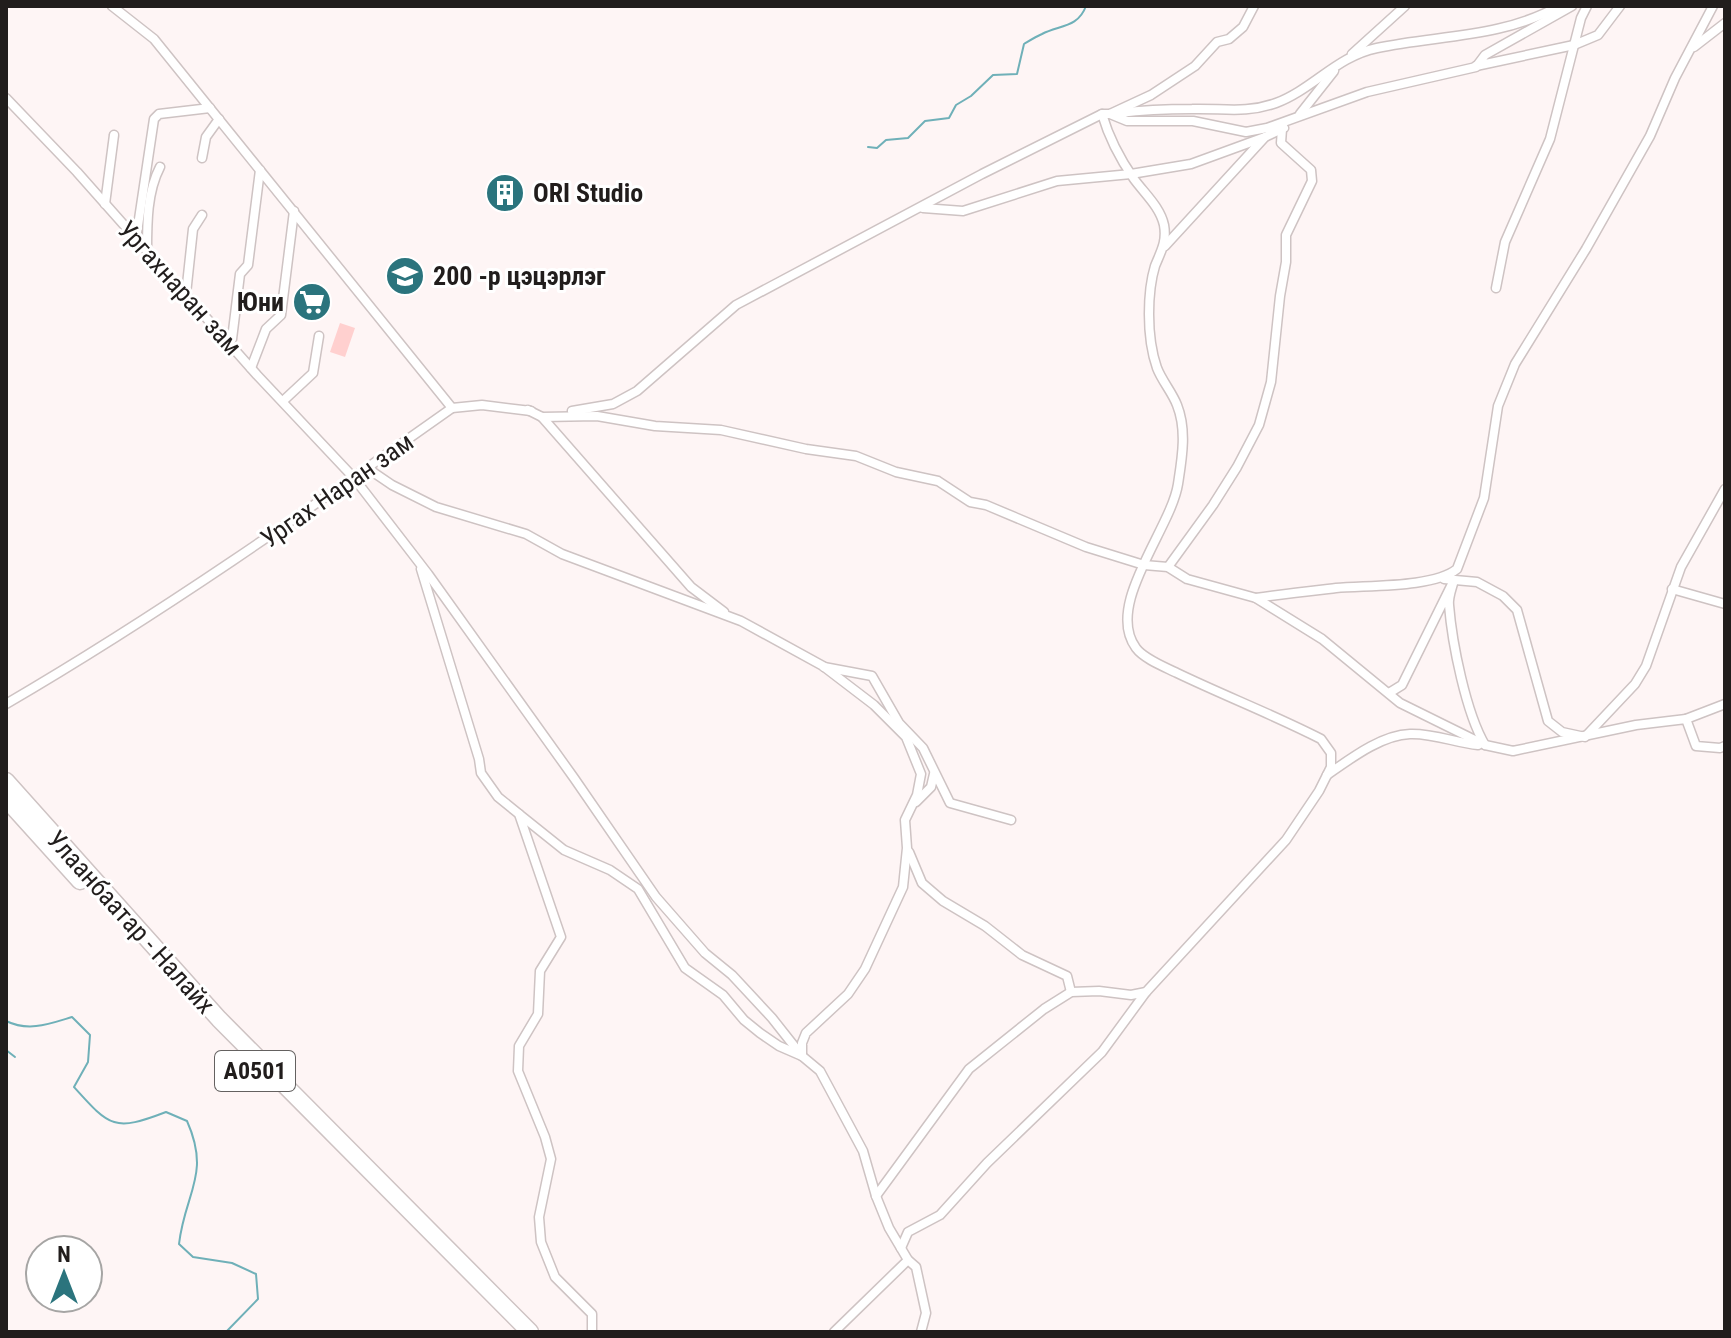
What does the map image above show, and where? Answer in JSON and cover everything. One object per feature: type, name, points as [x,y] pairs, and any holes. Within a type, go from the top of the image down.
[{"type":"highway","name":"Улаанбаатар - Налайх","points":[[6,781],[219,1019],[530,1332]]},
{"type":"highway","name":"Улаанбаатар - Налайх","points":[[6,799],[224,1039],[515,1332]]},
{"type":"street","points":[[112,6],[154,39],[452,408],[482,405],[552,413],[583,411],[613,404],[659,374],[736,305],[982,174],[1151,95],[1195,66],[1217,42],[1229,39],[1243,27],[1254,6]]},
{"type":"street","points":[[922,208],[963,211],[1057,181],[1191,164],[1265,137],[1297,117],[1330,75],[1405,6]]},
{"type":"street","points":[[1106,114],[1195,109],[1245,111],[1278,102],[1309,86],[1351,55],[1499,30],[1559,6]]},
{"type":"street","points":[[1476,67],[1485,55],[1572,6]]},
{"type":"street","points":[[1496,288],[1505,242],[1550,139],[1581,18],[1587,6]]},
{"type":"street","points":[[1106,114],[1127,121],[1193,121],[1246,132],[1267,128],[1367,92],[1574,45],[1598,35],[1620,6]]},
{"type":"street","points":[[1256,598],[1447,577],[1457,569],[1484,498],[1498,406],[1515,364],[1650,136],[1675,78],[1713,6]]},
{"type":"street","points":[[1691,50],[1725,23]]},
{"type":"street","name":"Ургахнаран зам","points":[[6,98],[354,478],[565,766],[656,897],[705,953],[732,975],[772,1018],[802,1056],[820,1071],[863,1151],[876,1196],[901,1248],[916,1267],[926,1313],[921,1332]]},
{"type":"street","points":[[136,239],[154,119],[159,114],[210,108]]},
{"type":"street","points":[[1106,114],[1109,137],[1164,224],[1165,246]]},
{"type":"street","points":[[202,158],[206,137],[219,119]]},
{"type":"street","points":[[1168,567],[1237,467],[1259,425],[1271,382],[1286,262],[1286,235],[1312,181],[1311,170],[1281,143],[1282,129]]},
{"type":"street","points":[[105,204],[114,135]]},
{"type":"street","points":[[901,1248],[908,1232],[940,1215],[987,1163],[1102,1052],[1146,992],[1286,840],[1331,767],[1331,753],[1321,739],[1216,692],[1137,650],[1128,632],[1129,605],[1138,576],[1177,490],[1183,455],[1178,407],[1158,369],[1151,336],[1149,313],[1155,268],[1165,246],[1265,137]]},
{"type":"street","points":[[147,251],[147,219],[154,179],[160,167]]},
{"type":"street","points":[[229,343],[240,274],[248,265],[260,170]]},
{"type":"street","points":[[251,368],[266,329],[281,315],[294,211]]},
{"type":"street","points":[[186,294],[193,229],[202,215]]},
{"type":"street","points":[[283,401],[313,373],[319,336]]},
{"type":"street","name":"Ургах Наран зам","points":[[6,704],[108,645],[265,542],[452,408]]},
{"type":"street","points":[[528,410],[542,417],[691,587],[729,615],[823,666],[874,705],[934,771]]},
{"type":"street","points":[[542,417],[597,416],[655,426],[695,427],[856,456],[896,472],[938,481],[970,502],[986,505],[1086,547],[1144,565],[1168,567],[1187,579],[1256,598],[1322,639],[1400,703],[1485,745]]},
{"type":"street","points":[[367,468],[392,485],[436,507],[526,534],[579,561],[729,615]]},
{"type":"street","points":[[1585,737],[1635,684],[1646,666],[1672,589],[1725,489]]},
{"type":"street","points":[[420,566],[481,773],[498,797],[564,850],[610,870],[638,889],[685,968],[723,995],[760,1033],[802,1056],[806,1033],[848,994],[865,969],[903,887],[907,848],[905,820],[921,774],[906,737]]},
{"type":"street","points":[[1435,578],[1477,582],[1503,596],[1517,610],[1548,721],[1562,732],[1585,737]]},
{"type":"street","points":[[1389,693],[1402,685],[1454,580]]},
{"type":"street","points":[[1454,580],[1448,601],[1458,655],[1474,727],[1485,745]]},
{"type":"street","points":[[1672,589],[1725,604]]},
{"type":"street","points":[[823,666],[872,676],[899,723],[923,748],[950,803],[1011,820]]},
{"type":"street","points":[[1327,776],[1373,746],[1400,735],[1413,734],[1513,751],[1636,725],[1686,719],[1725,704]]},
{"type":"street","points":[[1686,719],[1696,746],[1725,746]]},
{"type":"street","points":[[912,805],[931,787],[934,771]]},
{"type":"street","points":[[519,814],[561,937],[540,971],[538,1014],[519,1046],[518,1071],[551,1159],[539,1217],[541,1242],[555,1277],[592,1314],[592,1332]]},
{"type":"street","points":[[907,848],[922,883],[1022,955],[1067,976],[1071,992]]},
{"type":"street","points":[[876,1196],[969,1069],[1035,1016],[1071,992],[1131,995],[1146,992]]},
{"type":"street","points":[[834,1332],[908,1260]]},
{"type":"shaded area","points":[[340,323],[355,328],[345,357],[330,352]]},
{"type":"waterway","points":[[868,147],[877,148],[886,140],[908,138],[925,121],[949,118],[956,105],[971,96],[993,75],[1017,74],[1024,44],[1073,22],[1086,6]]},
{"type":"waterway","points":[[6,1021],[31,1026],[72,1017],[90,1035],[88,1062],[74,1087],[105,1118],[114,1122],[135,1122],[166,1112],[187,1121],[194,1140],[197,1170],[179,1244],[193,1257],[232,1263],[256,1274],[258,1299],[226,1332]]},
{"type":"waterway","points":[[6,1050],[15,1057]]},
{"type":"place","name":"ORI Studio","points":[[505,193]]},
{"type":"place","name":"200 -р цэцэрлэг","points":[[405,276]]},
{"type":"place","name":"Юни","points":[[312,302]]}]
